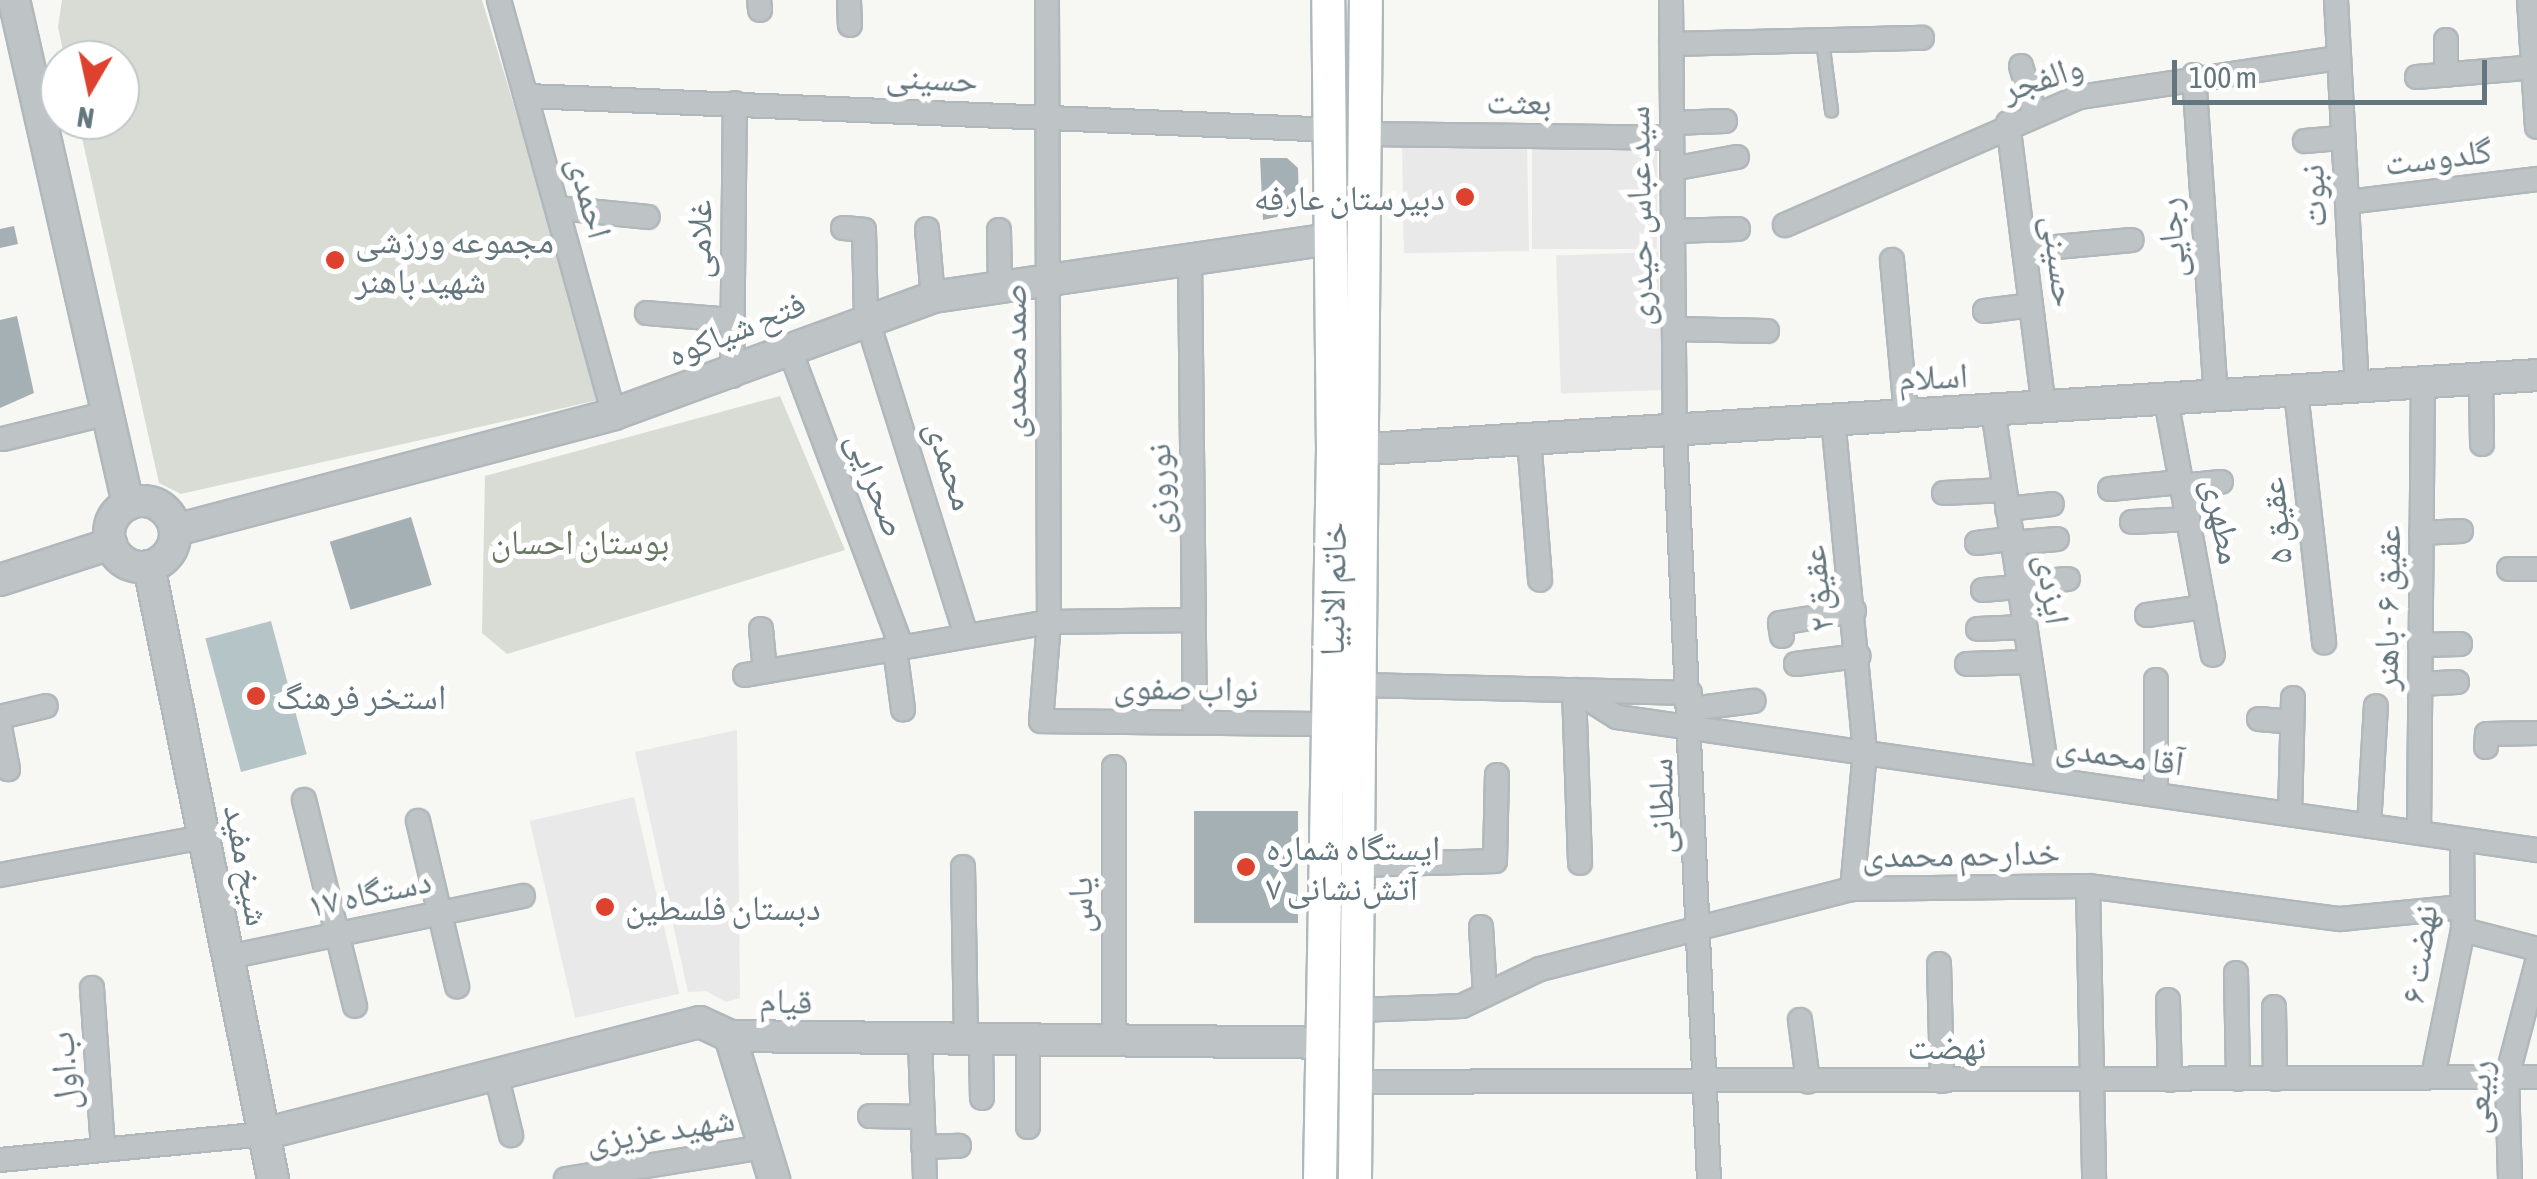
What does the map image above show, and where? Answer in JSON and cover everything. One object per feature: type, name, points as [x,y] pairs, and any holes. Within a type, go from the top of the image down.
[{"type":"main road","name":"خاتم الانبیا","points":[[1320,1179],[1330,724],[1348,450],[1350,132],[1328,0]]},
{"type":"main road","name":"خاتم الانبیا","points":[[1355,1179],[1362,685],[1333,239],[1366,0]]},
{"type":"street","name":"احمدی","points":[[498,0],[614,414]]},
{"type":"street","points":[[849,0],[850,24]]},
{"type":"street","name":"صمد محمدی","points":[[1042,721],[1049,622],[1047,0]]},
{"type":"street","name":"سید عباس حیدری","points":[[1671,0],[1675,431]]},
{"type":"street","name":"نبوت","points":[[2336,0],[2357,388]]},
{"type":"street","points":[[14,1],[128,504]]},
{"type":"street","points":[[2532,15],[2537,128]]},
{"type":"street","points":[[1671,44],[1922,38]]},
{"type":"street","points":[[2446,40],[2446,74]]},
{"type":"street","name":"والفجر","points":[[1785,225],[2008,123],[2080,96],[2194,75],[2339,58]]},
{"type":"street","points":[[2021,66],[2035,113]]},
{"type":"street","points":[[2417,76],[2535,67]]},
{"type":"street","name":"رجایی","points":[[2194,75],[2216,396]]},
{"type":"street","name":"حسینی","points":[[526,96],[1350,132]]},
{"type":"street","name":"غلامی","points":[[732,376],[735,103]]},
{"type":"street","name":"بعثت","points":[[1350,132],[1672,130],[1725,121]]},
{"type":"street","name":"حسینی","points":[[2008,123],[2044,407]]},
{"type":"street","points":[[2305,142],[2344,138]]},
{"type":"street","points":[[1672,169],[1737,156]]},
{"type":"street","name":"گلدوست","points":[[2347,202],[2537,179]]},
{"type":"street","points":[[558,208],[648,217]]},
{"type":"street","name":"محمدی","points":[[843,228],[864,230],[866,316],[966,636]]},
{"type":"street","points":[[1673,231],[1738,228]]},
{"type":"street","points":[[927,229],[933,296]]},
{"type":"street","points":[[999,230],[1000,285]]},
{"type":"street","points":[[2024,250],[2085,234],[2132,240]]},
{"type":"street","name":"فتح شیاکوه","points":[[176,530],[614,414],[732,376],[788,345],[933,296],[1190,256],[1333,239]]},
{"type":"street","name":"نوروزی","points":[[1190,256],[1195,722]]},
{"type":"street","points":[[1892,260],[1906,414]]},
{"type":"street","points":[[1985,311],[2031,306]]},
{"type":"street","points":[[647,313],[732,320]]},
{"type":"street","points":[[1674,329],[1767,331]]},
{"type":"street","name":"صحرایی","points":[[788,345],[899,648],[903,710]]},
{"type":"street","name":"اسلام","points":[[1348,450],[2537,375]]},
{"type":"street","points":[[2481,379],[2482,444]]},
{"type":"street","name":"عقیق ۶ - باهنر","points":[[2420,833],[2423,384]]},
{"type":"street","name":"عقیق ۵","points":[[2296,392],[2324,642]]},
{"type":"street","name":"مطهری","points":[[2166,400],[2213,655]]},
{"type":"street","name":"ایزدی","points":[[1993,410],[2048,779]]},
{"type":"street","points":[[4,439],[108,414]]},
{"type":"street","name":"عقیق ۲","points":[[1833,420],[1865,752],[1852,889]]},
{"type":"street","name":"سلطانی","points":[[1675,431],[1692,710],[1709,1179]]},
{"type":"street","points":[[1530,439],[1540,580]]},
{"type":"street","points":[[2110,489],[2222,482]]},
{"type":"street","points":[[1944,493],[2052,504]]},
{"type":"street","points":[[128,504],[158,504],[176,530],[170,553],[149,566],[122,560],[111,544],[114,517],[128,504]]},
{"type":"street","points":[[2132,522],[2188,518]]},
{"type":"street","points":[[2422,533],[2460,531]]},
{"type":"street","points":[[1976,542],[2057,539]]},
{"type":"street","points":[[0,580],[111,544]]},
{"type":"street","name":"شیخ مفید","points":[[149,566],[273,1179]]},
{"type":"street","points":[[2509,569],[2537,568]]},
{"type":"street","points":[[1983,590],[2068,579]]},
{"type":"street","points":[[2147,615],[2204,606]]},
{"type":"street","points":[[1782,636],[1780,623],[1854,612]]},
{"type":"street","points":[[760,629],[755,673],[1049,622],[1194,620]]},
{"type":"street","points":[[1978,629],[2024,628]]},
{"type":"street","points":[[2420,645],[2460,644]]},
{"type":"street","points":[[1796,664],[1858,656]]},
{"type":"street","points":[[1967,664],[2030,662]]},
{"type":"street","points":[[2156,680],[2156,795]]},
{"type":"street","points":[[2420,684],[2457,682]]},
{"type":"street","points":[[1362,685],[1574,690],[1692,710]]},
{"type":"street","points":[[1574,690],[1617,717],[1753,701]]},
{"type":"street","points":[[1574,690],[1580,862]]},
{"type":"street","points":[[2290,814],[2293,698]]},
{"type":"street","points":[[0,716],[46,706]]},
{"type":"street","points":[[2369,826],[2376,706]]},
{"type":"street","name":"آقا محمدی","points":[[1692,710],[1865,752],[2537,850]]},
{"type":"street","points":[[2260,718],[2292,722]]},
{"type":"street","name":"نواب صفوی","points":[[1042,721],[1330,724]]},
{"type":"street","points":[[0,728],[8,770]]},
{"type":"street","points":[[2486,747],[2487,734],[2537,733]]},
{"type":"street","name":"یاس","points":[[1114,767],[1114,1044]]},
{"type":"street","points":[[1360,864],[1495,861],[1496,775]]},
{"type":"street","points":[[304,800],[355,1006]]},
{"type":"street","points":[[418,821],[457,986]]},
{"type":"street","points":[[0,874],[204,838]]},
{"type":"street","name":"نهضت ۶","points":[[2434,1076],[2462,919],[2462,840]]},
{"type":"street","points":[[964,868],[974,1042],[982,1098]]},
{"type":"street","points":[[2088,886],[2094,1179]]},
{"type":"street","name":"خدارحم محمدی","points":[[1358,1010],[1450,1009],[1540,969],[1698,932],[1852,889],[2088,886],[2340,919],[2462,919]]},
{"type":"street","name":"۱۷ دستگاه","points":[[228,957],[524,896]]},
{"type":"street","points":[[2462,919],[2537,949]]},
{"type":"street","points":[[1481,927],[1485,992]]},
{"type":"street","name":"ربیعی","points":[[2510,1179],[2507,1077],[2537,962]]},
{"type":"street","points":[[1939,964],[1942,1081]]},
{"type":"street","points":[[2236,974],[2238,1079]]},
{"type":"street","name":"ب.اول","points":[[92,988],[103,1150]]},
{"type":"street","points":[[2168,1000],[2170,1080]]},
{"type":"street","points":[[2274,1007],[2275,1079]]},
{"type":"street","points":[[1800,1020],[1808,1081]]},
{"type":"street","name":"قیام","points":[[264,1134],[700,1022],[730,1036],[920,1042],[1357,1044]]},
{"type":"street","points":[[730,1036],[774,1179]]},
{"type":"street","points":[[920,1042],[925,1179]]},
{"type":"street","points":[[1028,1043],[1028,1128]]},
{"type":"street","points":[[496,1074],[511,1135]]},
{"type":"street","name":"نهضت","points":[[1356,1082],[2537,1077]]},
{"type":"street","points":[[870,1116],[922,1117]]},
{"type":"street","points":[[0,1160],[264,1134]]},
{"type":"street","points":[[924,1147],[959,1146]]},
{"type":"street","name":"شهید عزیزی","points":[[566,1179],[764,1148]]},
{"type":"lane","points":[[1822,40],[1831,110]]},
{"type":"shaded area","name":"دبیرستان عارفه","points":[[1527,141],[1529,251],[1404,253],[1402,143]]},
{"type":"shaded area","points":[[1532,141],[1657,141],[1657,249],[1532,249]]},
{"type":"shaded area","points":[[1658,252],[1663,390],[1561,393],[1556,256]]},
{"type":"shaded area","name":"استخر فرهنگ","points":[[271,621],[307,754],[241,772],[205,639]]},
{"type":"shaded area","points":[[737,730],[740,998],[726,1002],[706,991],[688,992],[635,752]]},
{"type":"shaded area","name":"دبستان فلسطین","points":[[634,797],[679,994],[575,1018],[530,821]]},
{"type":"green space","name":"مجموعه ورزشی شهید باهنر","points":[[62,0],[482,0],[603,399],[181,494],[159,483],[82,140],[140,140],[140,40],[61,40],[58,27]]},
{"type":"green space","name":"بوستان احسان","points":[[780,396],[845,550],[507,654],[482,633],[485,476]]},
{"type":"building","points":[[1260,158],[1287,158],[1298,168],[1299,205],[1290,214],[1263,220]]},
{"type":"building","points":[[14,226],[18,244],[0,248],[0,229]]},
{"type":"building","points":[[17,316],[34,393],[0,408],[0,320]]},
{"type":"building","points":[[411,517],[432,585],[350,610],[330,542]]},
{"type":"building","name":"ایستگاه شماره ۷ آتش‌نشانی","points":[[1194,811],[1298,811],[1298,923],[1194,923]]},
{"type":"place","name":"دبیرستان عارفه","points":[[1465,197]]},
{"type":"place","name":"مجموعه ورزشی شهید باهنر","points":[[335,260]]},
{"type":"place","name":"استخر فرهنگ","points":[[256,696]]},
{"type":"place","name":"ایستگاه شماره ۷ آتش‌نشانی","points":[[1246,867]]},
{"type":"place","name":"دبستان فلسطین","points":[[605,907]]}]
